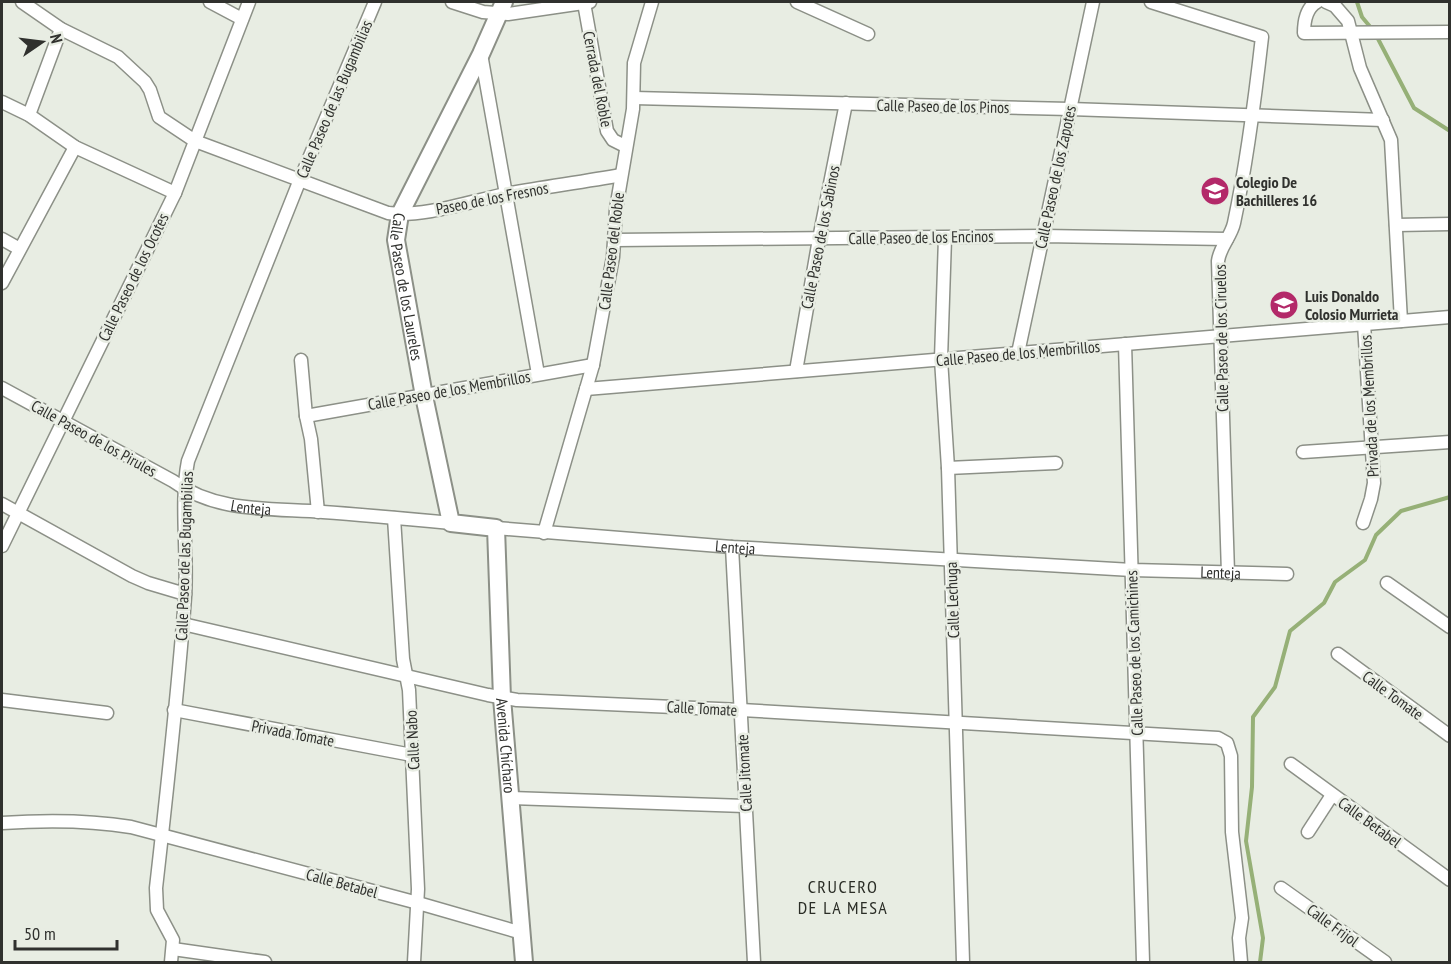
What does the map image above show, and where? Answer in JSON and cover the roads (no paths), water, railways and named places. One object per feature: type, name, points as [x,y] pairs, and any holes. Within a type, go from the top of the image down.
[{"type":"street","points":[[210,2],[242,19]]},
{"type":"street","name":"Calle Paseo de los Ocotes","points":[[2,546],[175,192],[249,2]]},
{"type":"street","name":"Calle Paseo de las Bugambilias","points":[[171,963],[173,949],[171,934],[159,915],[156,904],[183,624],[185,490],[188,461],[299,182],[375,2]]},
{"type":"street","points":[[452,2],[483,12],[501,8],[519,13],[587,2]]},
{"type":"street","name":"Cerrada del Roble","points":[[587,2],[607,131],[613,140],[625,146]]},
{"type":"street","name":"Calle Paseo del Roble","points":[[544,533],[592,365],[615,240],[616,209],[634,98],[634,63],[652,2]]},
{"type":"street","points":[[797,2],[868,34]]},
{"type":"street","name":"Calle Paseo de los Zapotes","points":[[1018,353],[1093,2]]},
{"type":"street","name":"Calle Paseo de los Ciruelos","points":[[1151,2],[1262,37],[1253,114],[1234,226],[1219,252],[1218,261],[1228,573]]},
{"type":"street","points":[[1317,2],[1312,4],[1306,18],[1304,33],[1449,32]]},
{"type":"street","points":[[1326,2],[1335,6],[1348,21],[1360,68],[1392,147],[1401,321]]},
{"type":"street","name":"Paseo de los Fresnos","points":[[28,3],[61,29],[118,57],[145,82],[159,117],[195,141],[299,182],[387,213],[418,212],[506,194],[621,176]]},
{"type":"street","name":"Calle Paseo de los Laureles","points":[[450,523],[397,250],[396,231],[400,214],[481,54],[501,8]]},
{"type":"street","points":[[29,115],[61,29]]},
{"type":"street","points":[[481,54],[538,374]]},
{"type":"street","name":"Calle Paseo de los Pinos","points":[[634,98],[1253,114],[1383,120]]},
{"type":"street","points":[[2,102],[29,115],[75,147],[175,192]]},
{"type":"street","name":"Calle Paseo de los Sabinos","points":[[796,371],[819,238],[846,104]]},
{"type":"street","points":[[2,283],[18,248],[75,147]]},
{"type":"street","points":[[1396,225],[1449,224]]},
{"type":"street","name":"Calle Paseo de los Encinos","points":[[615,240],[1043,236],[1227,239]]},
{"type":"street","name":"Calle Lechuga","points":[[945,238],[941,359],[948,468],[963,963]]},
{"type":"street","points":[[2,239],[18,248]]},
{"type":"street","name":"Calle Paseo de los Membrillos","points":[[586,389],[1449,317]]},
{"type":"street","name":"Privada de los Membrillos","points":[[1363,523],[1373,491],[1364,324]]},
{"type":"street","name":"Calle Paseo de los Camichines","points":[[1125,344],[1143,963]]},
{"type":"street","points":[[301,360],[318,512]]},
{"type":"street","name":"Calle Paseo de los Membrillos","points":[[306,416],[592,365]]},
{"type":"street","name":"Calle Paseo de los Pirules","points":[[2,388],[173,481],[185,490]]},
{"type":"street","points":[[1303,452],[1449,442]]},
{"type":"street","points":[[948,468],[1056,463]]},
{"type":"street","name":"Lenteja","points":[[185,490],[206,499],[248,507],[732,548],[1132,570],[1287,574]]},
{"type":"street","points":[[2,504],[132,576],[185,594]]},
{"type":"street","name":"Calle Nabo","points":[[394,518],[412,755],[418,903],[414,963]]},
{"type":"street","name":"Avenida Chícharo","points":[[496,528],[502,698],[524,963]]},
{"type":"street","name":"Calle Jitomate","points":[[732,548],[754,963]]},
{"type":"street","points":[[1387,583],[1449,627]]},
{"type":"street","name":"Calle Tomate","points":[[183,624],[502,698],[1218,738],[1227,743],[1231,756],[1232,832],[1242,918],[1239,938],[1240,963]]},
{"type":"street","name":"Calle Tomate","points":[[1338,654],[1449,736]]},
{"type":"street","points":[[2,700],[107,713]]},
{"type":"street","name":"Privada Tomate","points":[[174,710],[412,755]]},
{"type":"street","name":"Calle Betabel","points":[[1291,764],[1449,880]]},
{"type":"street","points":[[1308,832],[1332,795]]},
{"type":"street","points":[[511,798],[745,806]]},
{"type":"street","name":"Calle Betabel","points":[[2,823],[66,821],[106,823],[162,834],[522,933]]},
{"type":"street","name":"Calle Frijol","points":[[1281,888],[1385,963]]},
{"type":"street","points":[[173,949],[265,963]]},
{"type":"waterway","points":[[1357,2],[1362,17],[1372,29]]},
{"type":"waterway","points":[[1376,35],[1414,108],[1450,131]]},
{"type":"waterway","points":[[1260,962],[1263,938],[1246,841],[1252,787],[1253,717],[1275,687],[1290,631],[1324,603],[1335,582],[1365,560],[1376,535],[1401,511],[1450,497]]},
{"type":"place","name":"Colegio De Bachilleres 16","points":[[1215,191]]},
{"type":"place","name":"Luis Donaldo Colosio Murrieta","points":[[1284,305]]},
{"type":"district","name":"CRUCERO DE LA MESA","points":[[843,897]]}]
